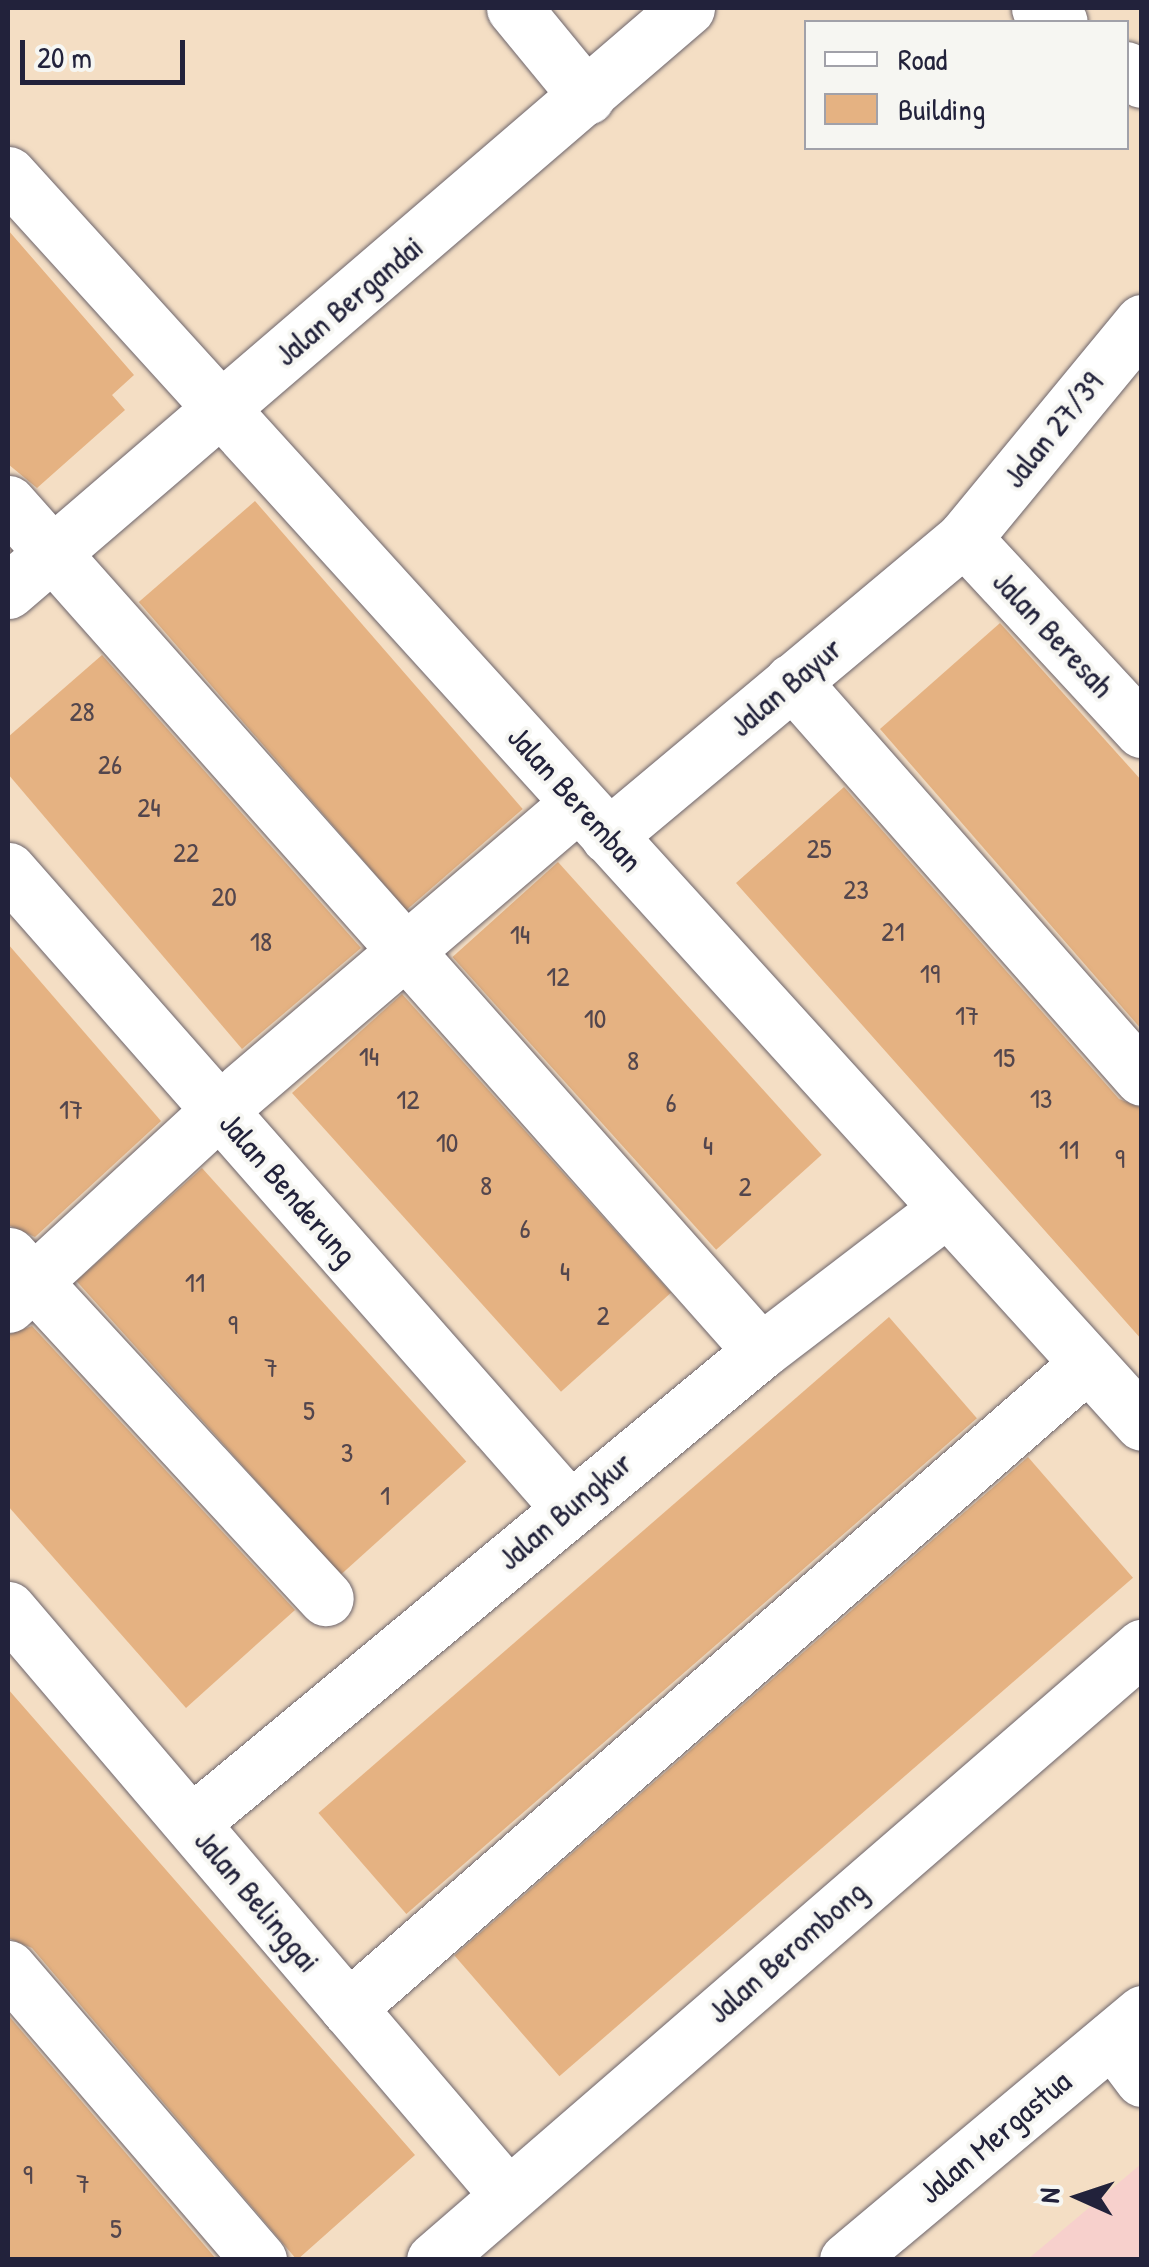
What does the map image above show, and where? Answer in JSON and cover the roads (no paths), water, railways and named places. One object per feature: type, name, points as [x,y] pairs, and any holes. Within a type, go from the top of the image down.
[{"type":"street","points":[[514,8],[587,97]]},
{"type":"street","name":"Jalan Bergandai","points":[[8,590],[687,8]]},
{"type":"street","name":"Jalan Beremban","points":[[8,174],[1142,1424]]},
{"type":"street","name":"Jalan 27/39","points":[[964,538],[1142,322]]},
{"type":"street","points":[[8,503],[401,956],[761,1351]]},
{"type":"street","name":"Jalan Bayur","points":[[16,1280],[401,956],[792,681],[964,538]]},
{"type":"street","name":"Jalan Beresah","points":[[964,538],[1142,730]]},
{"type":"street","points":[[792,681],[1142,1078]]},
{"type":"street","name":"Jalan Benderung","points":[[8,870],[568,1508]]},
{"type":"street","name":"Jalan Bungkur","points":[[190,1823],[761,1351],[946,1209]]},
{"type":"street","points":[[16,1280],[326,1598]]},
{"type":"street","points":[[348,2008],[1088,1364]]},
{"type":"street","name":"Jalan Belinggai","points":[[8,1609],[507,2194]]},
{"type":"street","name":"Jalan Berombong","points":[[434,2260],[1142,1647]]},
{"type":"street","points":[[8,1968],[258,2260]]},
{"type":"street","name":"Jalan Mergastua","points":[[847,2260],[1132,2044]]}]
